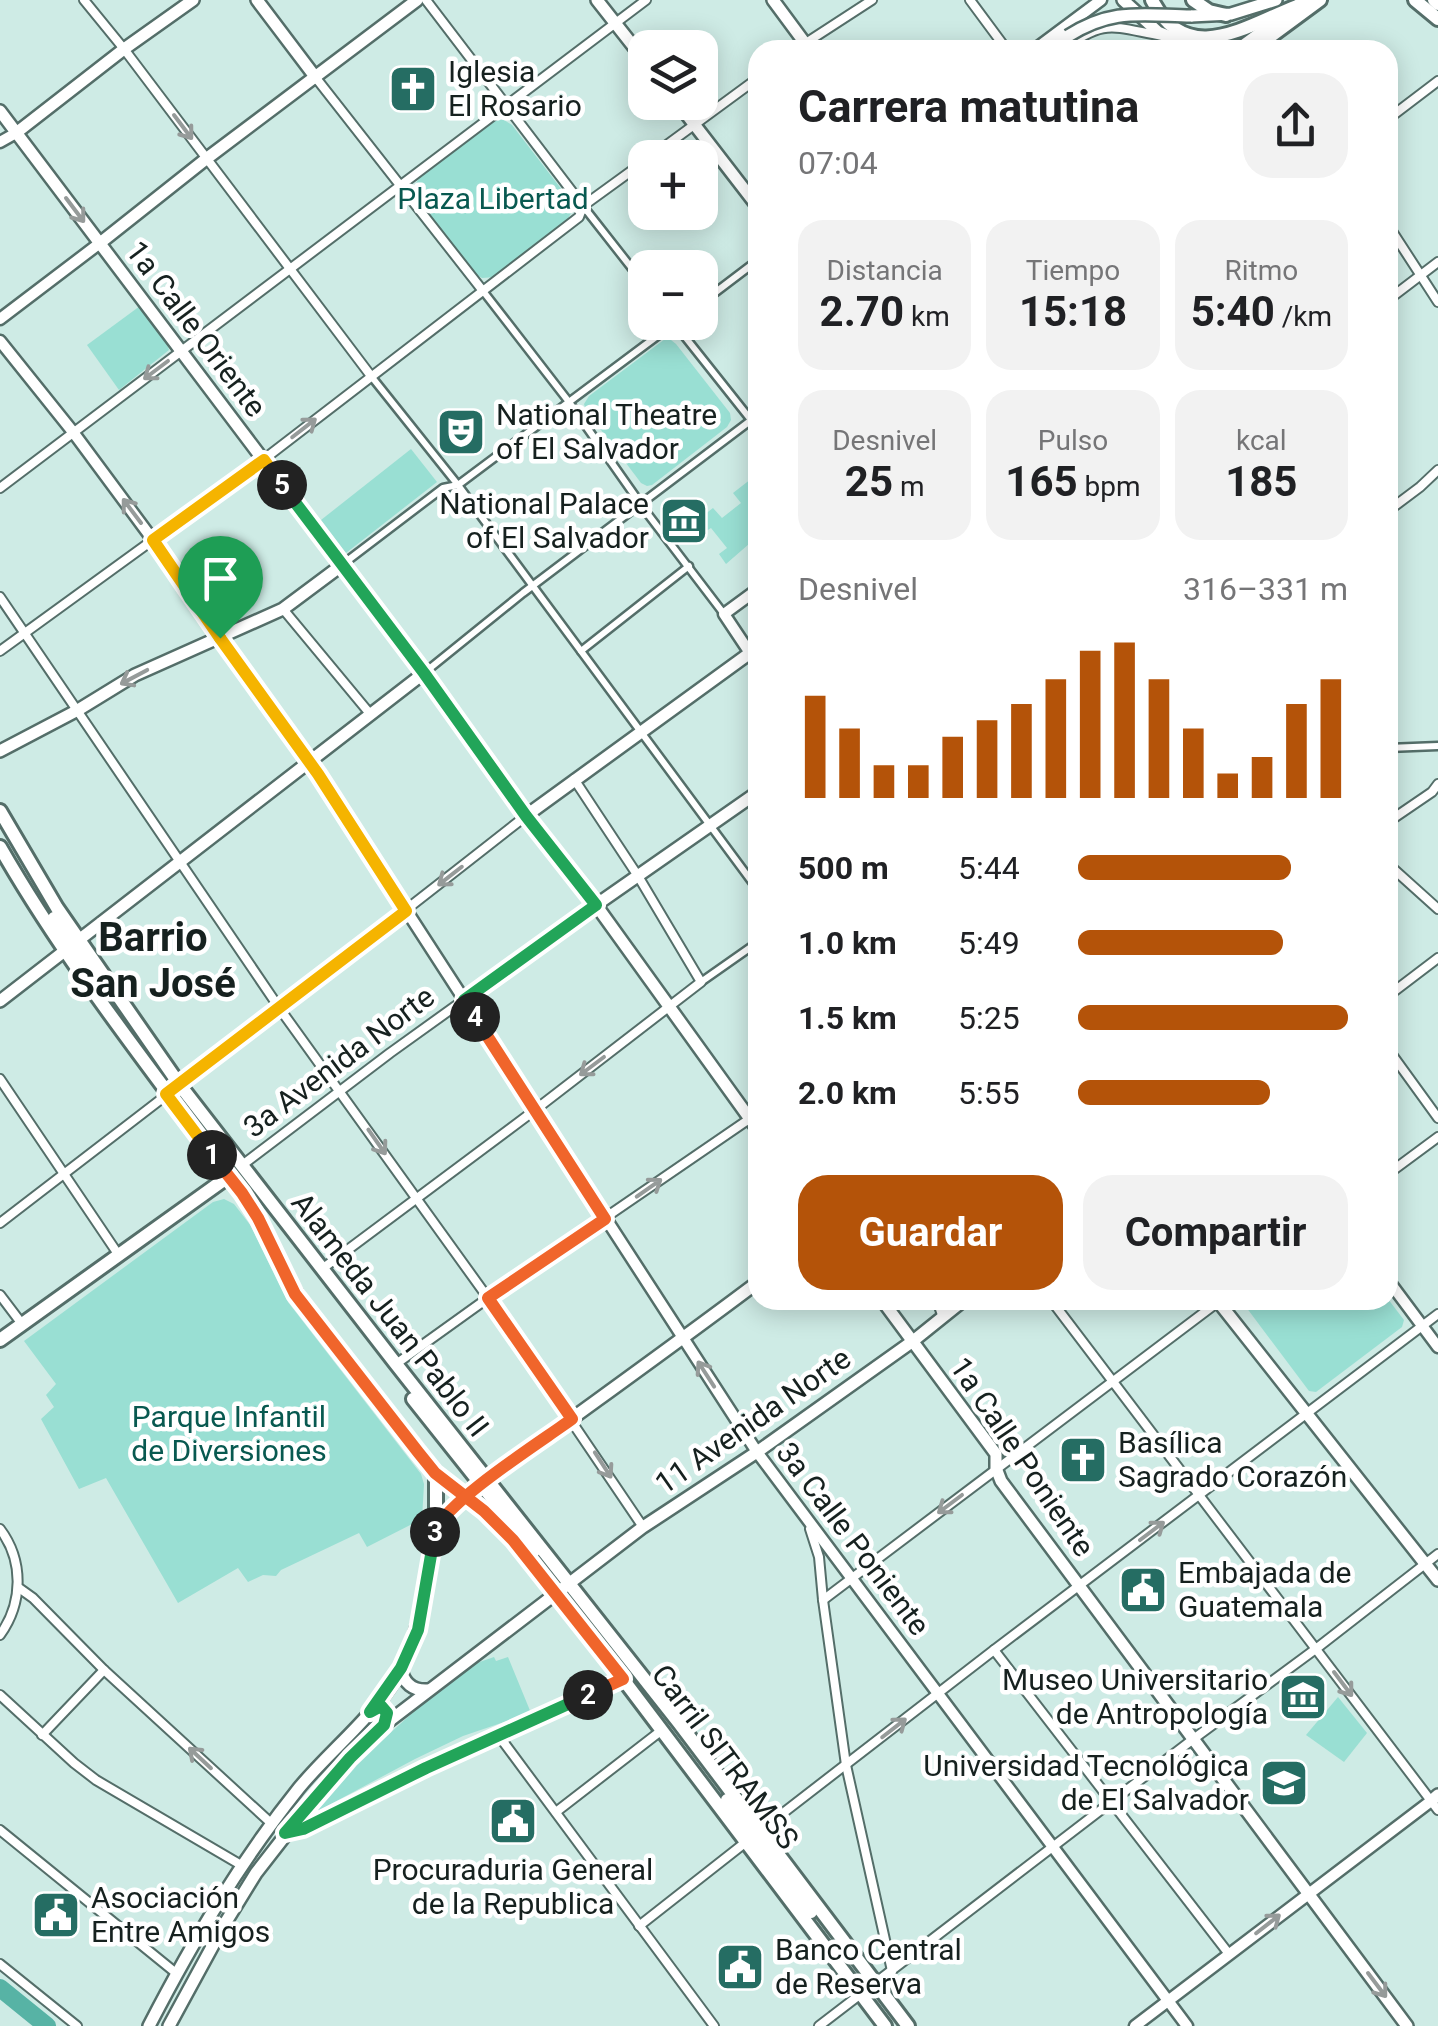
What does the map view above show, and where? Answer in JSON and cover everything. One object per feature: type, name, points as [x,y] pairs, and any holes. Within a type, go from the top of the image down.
[{"type":"main road","points":[[16,132],[193,0]]},
{"type":"main road","points":[[258,0],[316,78]]},
{"type":"main road","points":[[100,243],[417,0]]},
{"type":"main road","points":[[598,0],[628,39]]},
{"type":"main road","points":[[772,0],[798,40]]},
{"type":"main road","points":[[1123,0],[1154,29],[1176,40]]},
{"type":"main road","points":[[1152,0],[1173,26],[1193,37],[1208,38],[1243,30],[1301,3]]},
{"type":"main road","points":[[1193,0],[1209,11],[1226,15]]},
{"type":"main road","points":[[1063,40],[1094,21],[1116,16],[1226,15],[1276,0]]},
{"type":"main road","points":[[1266,40],[1320,0]]},
{"type":"main road","points":[[1414,0],[1438,19]]},
{"type":"main road","points":[[1251,40],[1301,3]]},
{"type":"main road","name":"1a Calle Oriente","points":[[0,111],[424,673]]},
{"type":"main road","points":[[690,120],[748,194]]},
{"type":"main road","points":[[0,750],[135,675],[282,609],[342,565]]},
{"type":"main road","points":[[526,816],[639,732],[748,662]]},
{"type":"main road","points":[[0,1001],[424,673],[526,816],[748,1111]]},
{"type":"main road","name":"3a Avenida Norte","points":[[596,905],[748,799]]},
{"type":"main road","points":[[0,811],[72,946]]},
{"type":"main road","points":[[0,828],[72,946]]},
{"type":"main road","points":[[0,847],[173,1088]]},
{"type":"main road","name":"Alameda Juan Pablo II","points":[[173,1088],[235,1171],[322,1269],[396,1364],[499,1524],[563,1588],[623,1679],[746,1842],[869,1989],[908,2026]]},
{"type":"main road","points":[[0,1340],[235,1171]]},
{"type":"main road","name":"Alameda Juan Pablo II","points":[[235,1171],[295,1294],[436,1474],[475,1489],[563,1588],[761,1830],[869,1989],[885,2026]]},
{"type":"main road","name":"Carril SITRAMSS","points":[[235,1171],[475,1489],[510,1522],[672,1726],[897,2026]]},
{"type":"main road","name":"Carril SITRAMSS","points":[[262,1204],[302,1292],[428,1456],[446,1474],[475,1489]]},
{"type":"main road","points":[[436,1527],[475,1489],[748,1289]]},
{"type":"main road","name":"1a Calle Poniente","points":[[890,1310],[996,1454],[1001,1480],[1407,2026]]},
{"type":"main road","name":"11 Avenida Norte","points":[[170,2026],[256,1872],[350,1758],[384,1725],[643,1527],[757,1452],[950,1310]]},
{"type":"main road","points":[[1227,1310],[1438,1580]]},
{"type":"main road","points":[[149,2026],[241,1865],[331,1751],[370,1712],[401,1668],[421,1616],[436,1527],[436,1474]]},
{"type":"main road","points":[[401,1668],[409,1686],[428,1690]]},
{"type":"main road","points":[[370,1712],[381,1706],[385,1709],[384,1725]]},
{"type":"street","points":[[84,0],[458,486],[748,876]]},
{"type":"street","points":[[426,0],[628,263]]},
{"type":"street","points":[[0,488],[646,0]]},
{"type":"street","points":[[813,40],[857,3],[872,0]]},
{"type":"street","points":[[970,0],[1000,40]]},
{"type":"street","points":[[1047,40],[1100,0]]},
{"type":"street","points":[[1077,40],[1105,26],[1166,37]]},
{"type":"street","points":[[316,78],[570,402],[748,649]]},
{"type":"street","points":[[1398,111],[1438,81]]},
{"type":"street","points":[[673,140],[748,85]]},
{"type":"street","points":[[0,142],[16,132]]},
{"type":"street","points":[[0,652],[264,460],[580,217],[583,206],[628,173]]},
{"type":"street","points":[[1398,240],[1438,302]]},
{"type":"street","points":[[0,319],[100,243]]},
{"type":"street","points":[[1398,293],[1438,262]]},
{"type":"street","points":[[718,290],[748,268]]},
{"type":"street","points":[[342,565],[443,488],[458,486],[652,340]]},
{"type":"street","points":[[689,340],[748,410]]},
{"type":"street","name":"3a Calle Poniente","points":[[0,341],[153,540],[310,762],[757,1452],[1186,2026]]},
{"type":"street","points":[[424,673],[748,422]]},
{"type":"street","points":[[1398,504],[1438,470]]},
{"type":"street","points":[[581,651],[689,566]]},
{"type":"street","points":[[724,614],[748,596]]},
{"type":"street","points":[[0,597],[280,1009],[488,1298],[643,1527]]},
{"type":"street","points":[[282,609],[371,714]]},
{"type":"street","points":[[1398,748],[1438,746]]},
{"type":"street","points":[[574,779],[638,876],[700,982]]},
{"type":"street","points":[[1398,815],[1438,784]]},
{"type":"street","points":[[0,1223],[526,816]]},
{"type":"street","points":[[1398,873],[1438,909]]},
{"type":"street","name":"3a Avenida Norte","points":[[235,1171],[596,905]]},
{"type":"street","points":[[322,1269],[748,949]]},
{"type":"street","points":[[1398,988],[1438,958]]},
{"type":"street","points":[[1398,1063],[1438,1118]]},
{"type":"street","points":[[0,1079],[118,1254]]},
{"type":"street","points":[[396,1364],[748,1125]]},
{"type":"street","points":[[1398,1166],[1438,1136]]},
{"type":"street","points":[[1398,1294],[1438,1348]]},
{"type":"street","points":[[0,1295],[22,1324]]},
{"type":"street","points":[[940,1310],[942,1316]]},
{"type":"street","points":[[1058,1310],[1436,1802],[1308,1893],[1135,2026]]},
{"type":"street","points":[[823,1600],[1206,1310]]},
{"type":"street","points":[[761,1830],[1438,1314]]},
{"type":"street","points":[[806,1518],[819,1557],[846,1766],[892,1970]]},
{"type":"street","points":[[0,1529],[13,1554],[19,1588],[11,1618],[0,1635]]},
{"type":"street","points":[[819,2026],[1438,1554]]},
{"type":"street","points":[[19,1588],[272,1824]]},
{"type":"street","points":[[994,1650],[1229,1954]]},
{"type":"street","points":[[42,1735],[104,1670]]},
{"type":"street","points":[[285,1833],[303,1829],[426,1768],[623,1679]]},
{"type":"street","points":[[0,1695],[74,1763],[114,1792],[241,1865]]},
{"type":"street","points":[[556,1812],[662,1730]]},
{"type":"street","points":[[500,1736],[714,2026]]},
{"type":"street","points":[[0,1830],[176,1974]]},
{"type":"street","points":[[639,1926],[746,1842]]},
{"type":"street","points":[[0,1964],[77,2026]]},
{"type":"green space","name":"Plaza Libertad","points":[[493,120],[512,125],[569,199],[572,211],[566,223],[496,277],[482,278],[473,273],[418,200],[414,187],[420,176]]},
{"type":"green space","points":[[140,306],[169,350],[119,390],[87,345]]},
{"type":"green space","points":[[664,340],[671,340],[730,413],[731,420],[727,427],[647,486],[586,410],[584,404],[589,396]]},
{"type":"green space","points":[[411,449],[437,482],[346,553],[321,520]]},
{"type":"green space","points":[[748,481],[748,545],[726,564],[719,554],[727,548],[711,528],[703,533],[695,522],[713,508],[722,518],[741,503],[733,493]]},
{"type":"green space","name":"Parque Infantil de Diversiones","points":[[224,1199],[234,1204],[251,1226],[288,1302],[421,1474],[422,1519],[367,1547],[359,1533],[281,1570],[276,1576],[263,1575],[248,1582],[238,1568],[178,1603],[106,1478],[79,1489],[41,1419],[54,1407],[46,1395],[56,1384],[24,1341],[213,1202]]},
{"type":"green space","points":[[1248,1310],[1396,1310],[1404,1320],[1402,1327],[1316,1392],[1309,1391]]},
{"type":"green space","points":[[494,1657],[496,1661],[508,1657],[531,1713],[463,1736],[301,1820],[322,1795],[443,1685],[471,1665]]},
{"type":"green space","points":[[1338,1697],[1367,1733],[1344,1762],[1306,1735]]},
{"type":"waterway","points":[[0,1988],[47,2026]]},
{"type":"place","name":"Iglesia El Rosario","points":[[413,89]]},
{"type":"place","name":"National Theatre of El Salvador","points":[[461,432]]},
{"type":"place","name":"National Palace of El Salvador","points":[[684,521]]},
{"type":"place","name":"Basílica Sagrado Corazón","points":[[1083,1460]]},
{"type":"place","name":"Embajada de Guatemala","points":[[1143,1590]]},
{"type":"place","name":"Museo Universitario de Antropología","points":[[1303,1697]]},
{"type":"place","name":"Universidad Tecnológica de El Salvador","points":[[1284,1783]]},
{"type":"place","name":"Procuraduria General de la Republica","points":[[513,1821]]},
{"type":"place","name":"Asociación Entre Amigos","points":[[56,1915]]},
{"type":"place","name":"Banco Central de Reserva","points":[[740,1967]]},
{"type":"district","name":"Barrio San José","points":[[153,960]]},
{"type":"route","points":[[220,638],[153,540],[264,460],[596,905],[464,1000],[605,1219],[488,1298],[572,1419],[470,1492],[464,1498],[452,1508],[442,1518],[436,1527],[418,1630],[401,1668],[370,1712],[381,1706],[385,1709],[384,1725],[285,1833],[303,1829],[426,1768],[623,1679],[499,1524],[464,1498],[435,1473],[418,1452],[295,1294],[251,1206],[166,1094],[406,911],[318,774],[220,638]]}]
